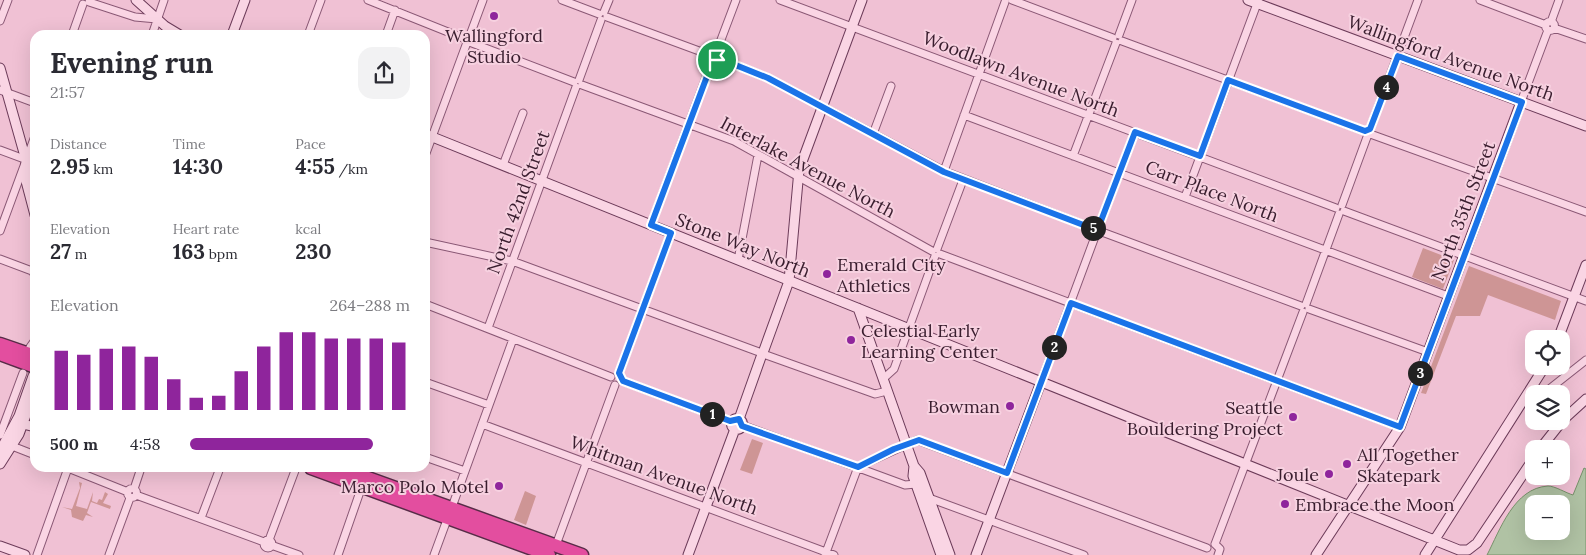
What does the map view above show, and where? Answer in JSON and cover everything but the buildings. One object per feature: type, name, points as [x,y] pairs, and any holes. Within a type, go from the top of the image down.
[{"type":"highway","points":[[0,344],[30,359]]},
{"type":"highway","points":[[0,354],[30,359]]},
{"type":"highway","points":[[334,472],[364,477]]},
{"type":"highway","points":[[351,472],[552,550],[582,555]]},
{"type":"street","points":[[0,21],[8,0]]},
{"type":"street","points":[[136,0],[173,30]]},
{"type":"street","points":[[154,30],[164,0]]},
{"type":"street","points":[[234,30],[245,0]]},
{"type":"street","points":[[310,30],[321,0]]},
{"type":"street","points":[[368,0],[473,37],[430,133]]},
{"type":"street","points":[[466,36],[483,0]]},
{"type":"street","points":[[562,0],[768,78],[944,172],[963,180],[1428,352]]},
{"type":"street","name":"North 42nd Street","points":[[488,328],[609,0]]},
{"type":"street","points":[[651,225],[736,0]]},
{"type":"street","name":"Woodlawn Avenue North","points":[[780,0],[1586,300]]},
{"type":"street","points":[[688,555],[789,281],[798,175],[862,0]]},
{"type":"street","points":[[944,172],[1007,0],[1586,212]]},
{"type":"street","points":[[1073,156],[1132,0]]},
{"type":"street","points":[[1216,544],[1418,0]]},
{"type":"street","points":[[1480,0],[1586,39]]},
{"type":"street","name":"North 35th Street","points":[[1316,555],[1400,427],[1559,0]]},
{"type":"street","points":[[1185,197],[1228,80],[1254,1]]},
{"type":"street","name":"Wallingford Avenue North","points":[[1254,1],[1586,126]]},
{"type":"street","points":[[74,30],[85,2],[135,17],[158,19]]},
{"type":"street","points":[[388,30],[395,10]]},
{"type":"street","name":"Interlake Avenue North","points":[[469,44],[734,141],[936,252],[1400,427]]},
{"type":"street","points":[[0,68],[4,91],[30,159]]},
{"type":"street","points":[[873,134],[891,86]]},
{"type":"street","points":[[4,91],[30,101]]},
{"type":"street","points":[[503,165],[523,113]]},
{"type":"street","name":"Carr Place North","points":[[964,115],[1448,296]]},
{"type":"street","points":[[976,555],[1135,132]]},
{"type":"street","name":"Stone Way North","points":[[430,135],[1459,550],[1468,550],[1477,543],[1525,471]]},
{"type":"street","points":[[0,150],[30,162]]},
{"type":"street","points":[[738,260],[758,155]]},
{"type":"street","points":[[0,232],[30,164]]},
{"type":"street","points":[[30,166],[26,182],[30,197]]},
{"type":"street","points":[[883,379],[894,369],[907,328],[963,180]]},
{"type":"street","points":[[671,233],[619,373],[623,381],[905,486],[916,484]]},
{"type":"street","points":[[430,243],[512,261],[875,394],[887,391]]},
{"type":"street","points":[[0,259],[30,272]]},
{"type":"street","points":[[1561,330],[1586,265]]},
{"type":"street","points":[[430,308],[488,328],[611,377],[615,385]]},
{"type":"street","points":[[858,308],[914,466],[920,473],[950,555]]},
{"type":"street","points":[[434,555],[513,339]]},
{"type":"street","points":[[0,448],[21,420],[30,359]]},
{"type":"street","points":[[0,435],[30,359]]},
{"type":"street","points":[[1554,385],[1586,360]]},
{"type":"street","points":[[611,377],[615,373],[619,373]]},
{"type":"street","points":[[1425,555],[1539,375]]},
{"type":"street","points":[[615,385],[623,381]]},
{"type":"street","points":[[430,384],[489,405]]},
{"type":"street","points":[[552,550],[615,385]]},
{"type":"street","points":[[1547,440],[1563,420],[1586,399]]},
{"type":"street","points":[[0,464],[12,446],[30,401]]},
{"type":"street","points":[[21,420],[30,424]]},
{"type":"street","name":"Whitman Avenue North","points":[[482,424],[706,506],[828,554]]},
{"type":"street","points":[[828,554],[858,467],[906,444],[922,441],[1208,552],[1211,545],[1216,544]]},
{"type":"street","points":[[12,446],[30,453]]},
{"type":"street","points":[[430,459],[465,471]]},
{"type":"street","points":[[914,466],[913,476],[941,555]]},
{"type":"street","points":[[37,555],[67,472]]},
{"type":"street","points":[[78,472],[299,555]]},
{"type":"street","points":[[109,555],[140,472]]},
{"type":"street","points":[[201,518],[218,472]]},
{"type":"street","points":[[263,555],[295,472]]},
{"type":"street","points":[[338,555],[364,477]]},
{"type":"street","points":[[929,498],[1084,555]]},
{"type":"street","points":[[1216,544],[1221,554]]},
{"type":"street","points":[[0,546],[25,555]]},
{"type":"shaded area","points":[[1423,248],[1454,260],[1443,289],[1412,277]]},
{"type":"shaded area","points":[[1469,266],[1561,301],[1555,320],[1488,295],[1480,316],[1456,316],[1426,394],[1421,393]]},
{"type":"shaded area","points":[[752,439],[763,443],[752,474],[740,470]]},
{"type":"shaded area","points":[[1584,468],[1586,469],[1586,555],[1487,555],[1503,523],[1517,502],[1526,494],[1536,489],[1548,486],[1573,495]]},
{"type":"shaded area","points":[[79,482],[82,483],[76,506],[87,509],[93,492],[92,501],[97,503],[99,499],[102,500],[105,492],[108,494],[103,503],[111,506],[110,509],[91,502],[87,513],[93,517],[86,515],[83,521],[72,517],[71,510],[62,507],[72,509],[80,488]]},
{"type":"shaded area","points":[[525,491],[536,496],[526,525],[514,520]]},
{"type":"place","name":"Wallingford Studio","points":[[494,16]]},
{"type":"place","name":"Emerald City Athletics","points":[[827,274]]},
{"type":"place","name":"Celestial Early Learning Center","points":[[851,340]]},
{"type":"place","name":"Bowman","points":[[1010,406]]},
{"type":"place","name":"Seattle Bouldering Project","points":[[1293,417]]},
{"type":"place","name":"All Together Skatepark","points":[[1347,464]]},
{"type":"place","name":"Joule","points":[[1329,474]]},
{"type":"place","name":"Marco Polo Motel","points":[[499,486]]},
{"type":"place","name":"Embrace the Moon","points":[[1285,504]]},
{"type":"route","points":[[1398,56],[1522,102],[1400,427],[1071,303],[1007,473],[919,440],[912,441],[858,467],[742,426],[742,422],[739,419],[732,422],[623,381],[623,377],[619,373],[671,233],[651,225],[712,61],[717,60],[718,58],[768,78],[944,172],[1094,229],[1099,226],[1135,132],[1200,156],[1228,80],[1365,131],[1368,128],[1370,129],[1398,56]]}]
